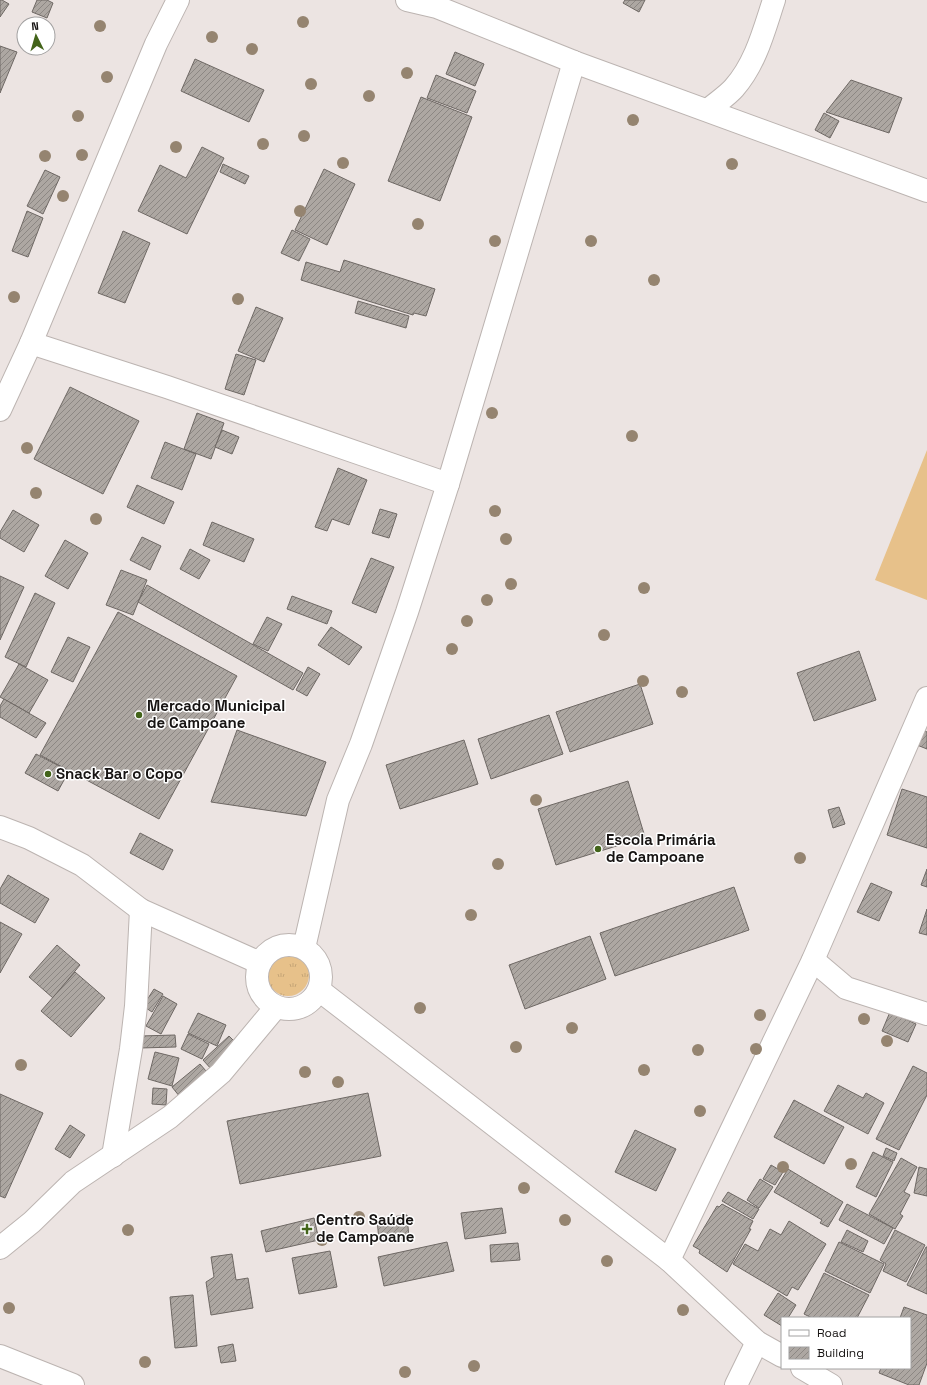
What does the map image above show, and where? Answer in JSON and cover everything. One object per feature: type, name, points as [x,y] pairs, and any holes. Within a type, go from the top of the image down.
[{"type":"street","points":[[0,410],[31,342],[156,44],[178,0]]},
{"type":"street","points":[[408,0],[438,3],[574,62],[927,191]]},
{"type":"street","points":[[708,110],[734,89],[746,72],[756,52],[774,0]]},
{"type":"street","points":[[304,948],[338,800],[361,744],[407,612],[448,484],[574,62]]},
{"type":"street","points":[[31,342],[448,484]]},
{"type":"street","points":[[669,1260],[813,960],[927,698]]},
{"type":"street","points":[[0,827],[29,838],[82,865],[141,910],[260,963]]},
{"type":"street","points":[[113,1156],[131,1049],[136,1006],[141,910]]},
{"type":"street","points":[[291,945],[304,948],[313,956],[319,966],[321,972],[319,990],[312,1000],[301,1007],[289,1010],[276,1007],[265,1000],[258,988],[256,976],[260,963],[267,953],[278,946],[291,945]]},
{"type":"street","points":[[813,960],[846,988],[927,1014]]},
{"type":"street","points":[[319,990],[669,1260],[757,1342],[781,1355]]},
{"type":"street","points":[[0,1248],[32,1222],[73,1182],[170,1117],[221,1074],[276,1007]]},
{"type":"street","points":[[736,1385],[757,1342]]},
{"type":"street","points":[[0,1356],[73,1385]]},
{"type":"street","points":[[804,1369],[831,1385]]},
{"type":"green space","points":[[927,450],[927,600],[875,580]]},
{"type":"green space","points":[[288,954],[303,960],[309,975],[303,990],[288,996],[273,990],[267,975],[273,960]]},
{"type":"building","points":[[0,0],[9,4],[0,17]]},
{"type":"building","points":[[37,0],[47,0],[53,3],[48,16],[42,16],[32,12]]},
{"type":"building","points":[[625,0],[645,0],[639,12],[623,3]]},
{"type":"building","points":[[0,46],[16,52],[16,54],[0,93]]},
{"type":"building","points":[[455,52],[484,64],[475,86],[446,74]]},
{"type":"building","points":[[195,59],[264,90],[249,122],[181,91]]},
{"type":"building","points":[[436,75],[476,91],[467,113],[427,98]]},
{"type":"building","points":[[851,80],[902,98],[889,133],[826,112]]},
{"type":"building","points":[[421,97],[472,117],[440,201],[388,181]]},
{"type":"building","points":[[824,113],[839,121],[830,138],[815,130]]},
{"type":"building","points":[[202,147],[224,158],[187,234],[138,211],[160,165],[186,178]]},
{"type":"building","points":[[223,164],[249,176],[245,184],[220,172]]},
{"type":"building","points":[[324,169],[355,184],[327,245],[295,230]]},
{"type":"building","points":[[45,170],[60,177],[43,214],[27,206]]},
{"type":"building","points":[[27,211],[43,218],[28,257],[12,251]]},
{"type":"building","points":[[292,230],[310,239],[299,261],[281,253]]},
{"type":"building","points":[[123,231],[150,243],[125,303],[98,293]]},
{"type":"building","points":[[344,260],[435,289],[426,316],[414,313],[413,315],[301,280],[306,262],[340,272]]},
{"type":"building","points":[[358,301],[409,316],[406,328],[355,313]]},
{"type":"building","points":[[256,307],[283,318],[264,362],[238,351]]},
{"type":"building","points":[[236,354],[256,360],[244,395],[225,389]]},
{"type":"building","points":[[70,387],[139,421],[103,494],[34,459]]},
{"type":"building","points":[[197,413],[224,423],[211,459],[184,449]]},
{"type":"building","points":[[222,430],[239,437],[232,454],[215,447]]},
{"type":"building","points":[[165,442],[196,454],[182,490],[151,478]]},
{"type":"building","points":[[338,468],[367,480],[349,525],[332,519],[327,531],[315,527]]},
{"type":"building","points":[[137,485],[174,502],[164,524],[127,507]]},
{"type":"building","points":[[380,509],[397,514],[389,538],[372,533]]},
{"type":"building","points":[[13,510],[39,525],[24,552],[0,538],[0,532]]},
{"type":"building","points":[[212,522],[254,539],[244,562],[203,545]]},
{"type":"building","points":[[142,537],[161,546],[150,570],[130,560]]},
{"type":"building","points":[[65,540],[88,553],[68,589],[45,576]]},
{"type":"building","points":[[190,549],[210,560],[199,579],[180,569]]},
{"type":"building","points":[[371,558],[394,567],[376,613],[352,603]]},
{"type":"building","points":[[121,570],[147,580],[133,615],[106,605]]},
{"type":"building","points":[[0,576],[24,587],[0,640]]},
{"type":"building","points":[[147,585],[303,673],[293,690],[138,602]]},
{"type":"building","points":[[35,593],[55,603],[26,667],[5,657]]},
{"type":"building","points":[[292,596],[332,611],[327,624],[287,609]]},
{"type":"building","name":"Mercado Municipal de Campoane","points":[[118,612],[237,676],[159,819],[40,755]]},
{"type":"building","points":[[267,617],[282,624],[268,651],[253,644]]},
{"type":"building","points":[[331,627],[362,647],[349,665],[318,645]]},
{"type":"building","points":[[68,637],[90,647],[73,682],[51,672]]},
{"type":"building","points":[[859,651],[876,700],[814,721],[797,673]]},
{"type":"building","points":[[19,664],[48,680],[29,713],[0,697]]},
{"type":"building","points":[[308,667],[320,674],[307,696],[296,690]]},
{"type":"building","points":[[640,684],[653,724],[570,752],[556,712]]},
{"type":"building","points":[[4,699],[46,723],[36,738],[0,717],[0,706]]},
{"type":"building","points":[[549,715],[563,754],[491,779],[478,739]]},
{"type":"building","points":[[237,730],[326,762],[306,816],[211,802]]},
{"type":"building","points":[[923,730],[927,732],[927,749],[917,745]]},
{"type":"building","points":[[464,740],[478,784],[400,809],[386,765]]},
{"type":"building","points":[[36,754],[69,771],[58,791],[25,773]]},
{"type":"building","points":[[628,781],[645,837],[556,865],[538,809]]},
{"type":"building","points":[[902,789],[927,797],[927,848],[887,835]]},
{"type":"building","points":[[839,807],[845,824],[833,828],[828,810]]},
{"type":"building","points":[[140,833],[173,850],[163,870],[130,853]]},
{"type":"building","points":[[927,869],[927,887],[921,885]]},
{"type":"building","points":[[8,875],[49,899],[35,923],[0,903],[0,889]]},
{"type":"building","points":[[871,883],[892,892],[879,921],[857,912]]},
{"type":"building","points":[[734,887],[749,930],[615,976],[600,933]]},
{"type":"building","points":[[927,909],[927,935],[919,933]]},
{"type":"building","points":[[0,922],[22,934],[0,973]]},
{"type":"building","points":[[590,936],[606,979],[525,1009],[509,965]]},
{"type":"building","points":[[57,945],[80,965],[53,998],[29,977]]},
{"type":"building","points":[[75,972],[105,998],[71,1037],[41,1011]]},
{"type":"building","points":[[154,989],[163,994],[152,1012],[143,1006]]},
{"type":"building","points":[[163,996],[177,1004],[161,1034],[146,1026]]},
{"type":"building","points":[[890,1012],[916,1024],[908,1042],[882,1031]]},
{"type":"building","points":[[198,1013],[226,1025],[217,1046],[188,1033]]},
{"type":"building","points":[[188,1034],[209,1044],[202,1059],[181,1049]]},
{"type":"building","points":[[175,1035],[176,1047],[140,1048],[140,1036]]},
{"type":"building","points":[[229,1036],[239,1046],[213,1071],[203,1060]]},
{"type":"building","points":[[155,1052],[179,1058],[172,1086],[148,1079]]},
{"type":"building","points":[[200,1064],[212,1078],[184,1102],[172,1087]]},
{"type":"building","points":[[913,1066],[927,1073],[927,1095],[899,1150],[876,1139]]},
{"type":"building","points":[[838,1085],[863,1098],[866,1093],[884,1103],[868,1134],[824,1111]]},
{"type":"building","points":[[153,1088],[167,1089],[166,1105],[152,1104]]},
{"type":"building","points":[[368,1093],[381,1156],[240,1184],[227,1121]]},
{"type":"building","points":[[0,1094],[43,1113],[5,1198],[0,1196]]},
{"type":"building","points":[[794,1100],[844,1127],[824,1164],[774,1137]]},
{"type":"building","points":[[70,1125],[85,1135],[70,1158],[55,1149]]},
{"type":"building","points":[[635,1130],[676,1149],[656,1191],[615,1172]]},
{"type":"building","points":[[886,1148],[897,1153],[894,1161],[883,1156]]},
{"type":"building","points":[[873,1152],[893,1162],[876,1197],[856,1187]]},
{"type":"building","points":[[901,1158],[917,1167],[904,1192],[910,1195],[900,1214],[903,1216],[895,1229],[869,1214]]},
{"type":"building","points":[[771,1165],[783,1172],[775,1185],[763,1179]]},
{"type":"building","points":[[919,1167],[927,1169],[927,1196],[914,1193]]},
{"type":"building","points":[[788,1169],[843,1202],[828,1227],[820,1223],[822,1220],[774,1192]]},
{"type":"building","points":[[760,1179],[773,1187],[759,1208],[747,1200]]},
{"type":"building","points":[[728,1192],[759,1209],[753,1219],[722,1201]]},
{"type":"building","points":[[722,1204],[753,1221],[749,1229],[751,1229],[727,1272],[699,1253],[700,1250],[693,1246],[717,1206],[719,1207]]},
{"type":"building","points":[[847,1204],[893,1228],[884,1244],[839,1220]]},
{"type":"building","points":[[502,1208],[506,1233],[465,1239],[461,1213]]},
{"type":"building","points":[[407,1215],[409,1238],[379,1241],[377,1219]]},
{"type":"building","points":[[314,1218],[319,1240],[266,1252],[261,1231]]},
{"type":"building","points":[[789,1221],[826,1244],[798,1290],[792,1287],[787,1296],[733,1264],[745,1244],[758,1251],[770,1229],[781,1235]]},
{"type":"building","points":[[847,1230],[868,1241],[863,1252],[841,1242]]},
{"type":"building","points":[[895,1230],[925,1245],[906,1282],[883,1271],[886,1264],[880,1260]]},
{"type":"building","points":[[447,1242],[454,1271],[384,1286],[378,1257]]},
{"type":"building","points":[[839,1242],[884,1264],[870,1293],[825,1271]]},
{"type":"building","points":[[518,1243],[520,1260],[491,1262],[490,1245]]},
{"type":"building","points":[[927,1247],[927,1294],[907,1285]]},
{"type":"building","points":[[330,1251],[337,1287],[299,1294],[292,1258]]},
{"type":"building","points":[[232,1254],[236,1280],[248,1278],[253,1308],[211,1315],[206,1282],[214,1277],[211,1257]]},
{"type":"building","points":[[824,1273],[869,1295],[858,1317],[810,1317],[804,1314]]},
{"type":"building","points":[[778,1293],[796,1305],[789,1317],[781,1317],[781,1325],[764,1315]]},
{"type":"building","points":[[193,1295],[197,1346],[175,1348],[170,1297]]},
{"type":"building","points":[[904,1307],[927,1315],[927,1363],[919,1385],[909,1385],[879,1373],[881,1369],[911,1369],[911,1317],[900,1317]]},
{"type":"building","points":[[233,1344],[236,1361],[221,1363],[218,1347]]},
{"type":"place","name":"Mercado Municipal de Campoane","points":[[139,715]]},
{"type":"place","name":"Snack Bar o Copo","points":[[48,774]]},
{"type":"place","name":"Escola Primária de Campoane","points":[[598,849]]},
{"type":"place","name":"Centro Saúde de Campoane","points":[[307,1229]]}]
